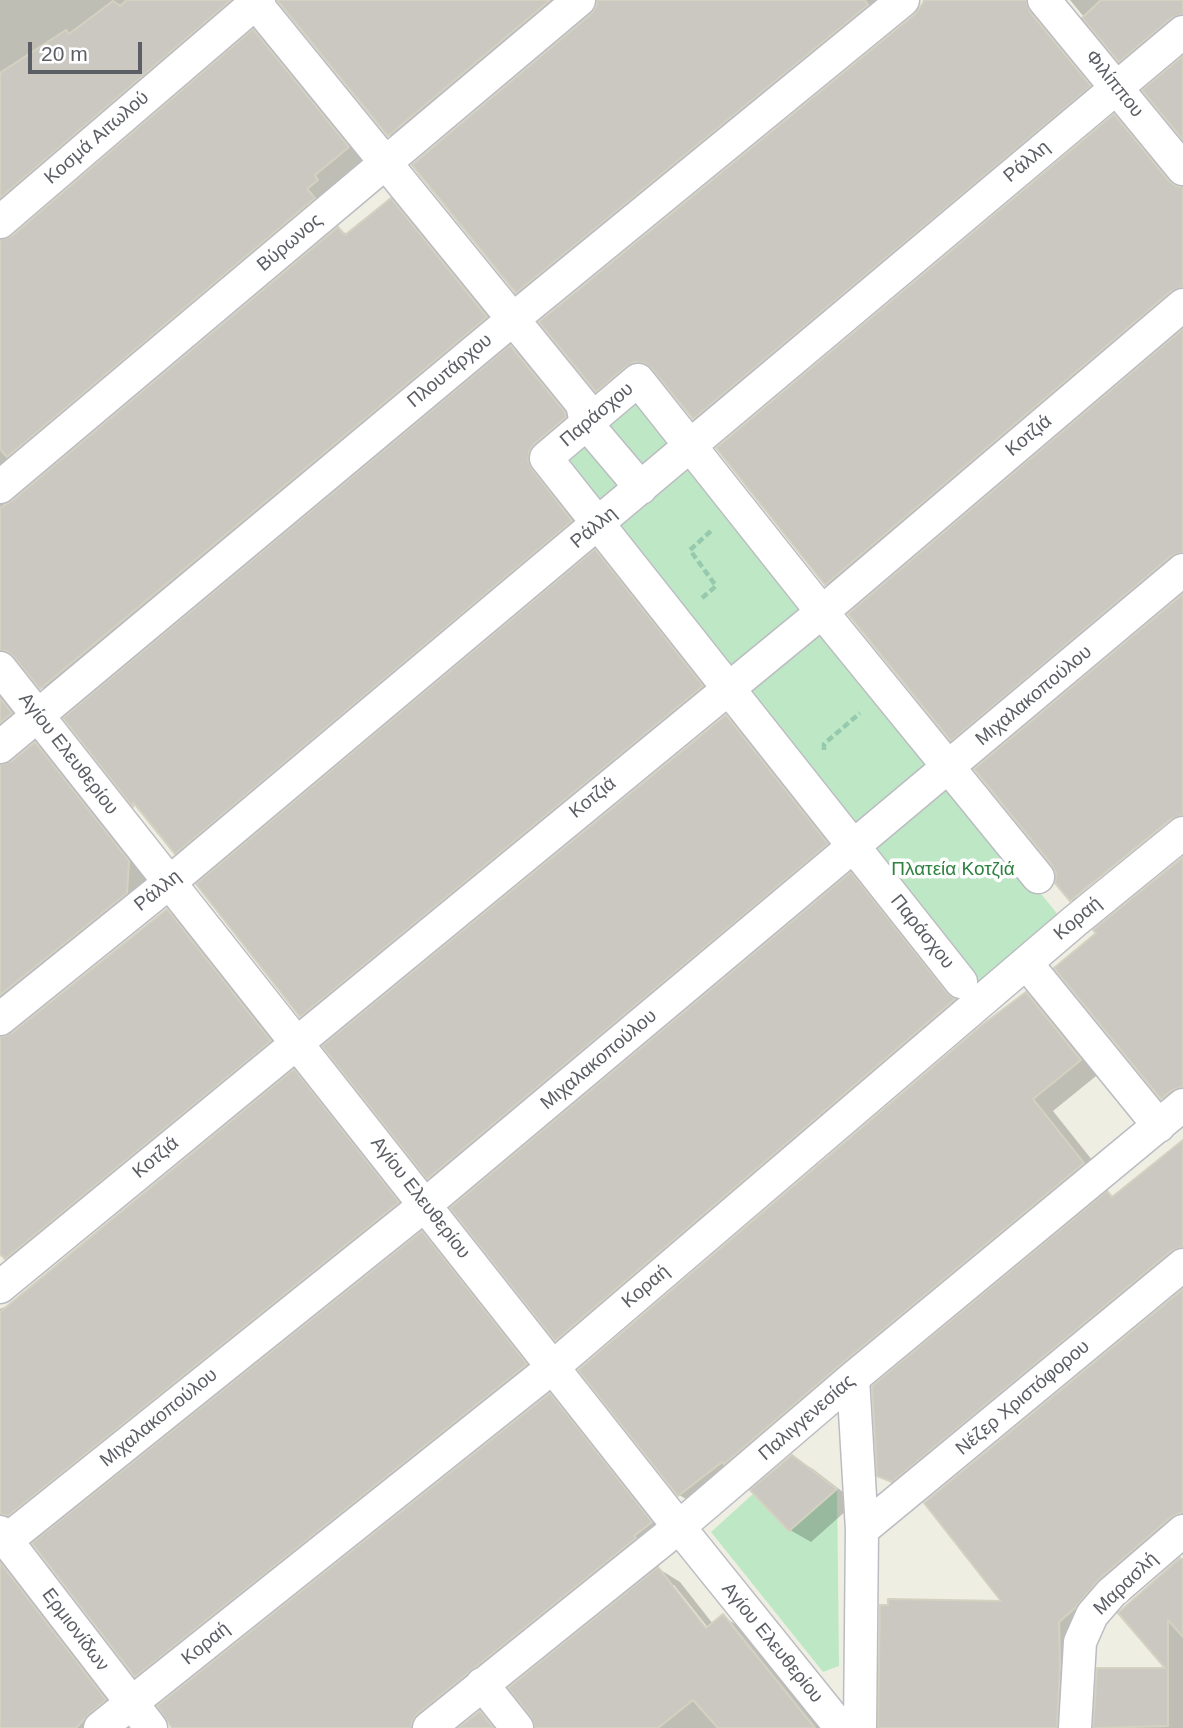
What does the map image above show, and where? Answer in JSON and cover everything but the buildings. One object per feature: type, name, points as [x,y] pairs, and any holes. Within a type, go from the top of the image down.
[{"type":"street","name":"Βύρωνος","points":[[0,487],[579,0]]},
{"type":"street","name":"Πλουτάρχου","points":[[0,747],[512,320],[903,0]]},
{"type":"street","name":"Φιλίππου","points":[[1044,0],[1183,169]]},
{"type":"street","name":"Παράσχου","points":[[256,1],[584,413]]},
{"type":"street","name":"Κοσμά Αιτωλού","points":[[0,222],[256,1]]},
{"type":"street","name":"Ράλλη","points":[[0,1019],[170,883],[1183,32]]},
{"type":"street","name":"Κοτζιά","points":[[0,1287],[822,612],[1183,305]]},
{"type":"street","name":"Παράσχου","points":[[961,982],[546,458],[584,413],[638,380],[822,612],[1038,877]]},
{"type":"street","points":[[584,413],[641,488]]},
{"type":"street","name":"Μιχαλακοπούλου","points":[[4,1536],[425,1205],[950,768],[1183,570]]},
{"type":"street","name":"Αγίου Ελευθερίου","points":[[0,668],[841,1728]]},
{"type":"street","name":"Κοραή","points":[[100,1728],[141,1716],[1075,921],[1183,833]]},
{"type":"street","points":[[1027,964],[1159,1126]]},
{"type":"street","name":"Παλιγγενεσίας","points":[[429,1728],[679,1527],[853,1378],[1183,1105]]},
{"type":"street","name":"Nέζερ Χριστόφορου","points":[[862,1530],[1183,1265]]},
{"type":"street","points":[[853,1378],[862,1530],[860,1728]]},
{"type":"street","name":"Μαρασλή","points":[[1075,1728],[1080,1642],[1092,1615],[1111,1593],[1183,1531]]},
{"type":"street","name":"Ερμιονίδων","points":[[4,1536],[141,1716]]},
{"type":"street","points":[[482,1684],[517,1728]]},
{"type":"path","points":[[675,621],[716,586],[690,550],[738,506]]},
{"type":"path","points":[[802,780],[825,758],[824,744],[863,710]]},
{"type":"green space","name":"Πλατεία Κοτζιά","points":[[637,393],[1059,916],[976,986],[559,461]]},
{"type":"green space","points":[[837,1489],[839,1666],[823,1672],[711,1532],[754,1493],[789,1531]]}]
